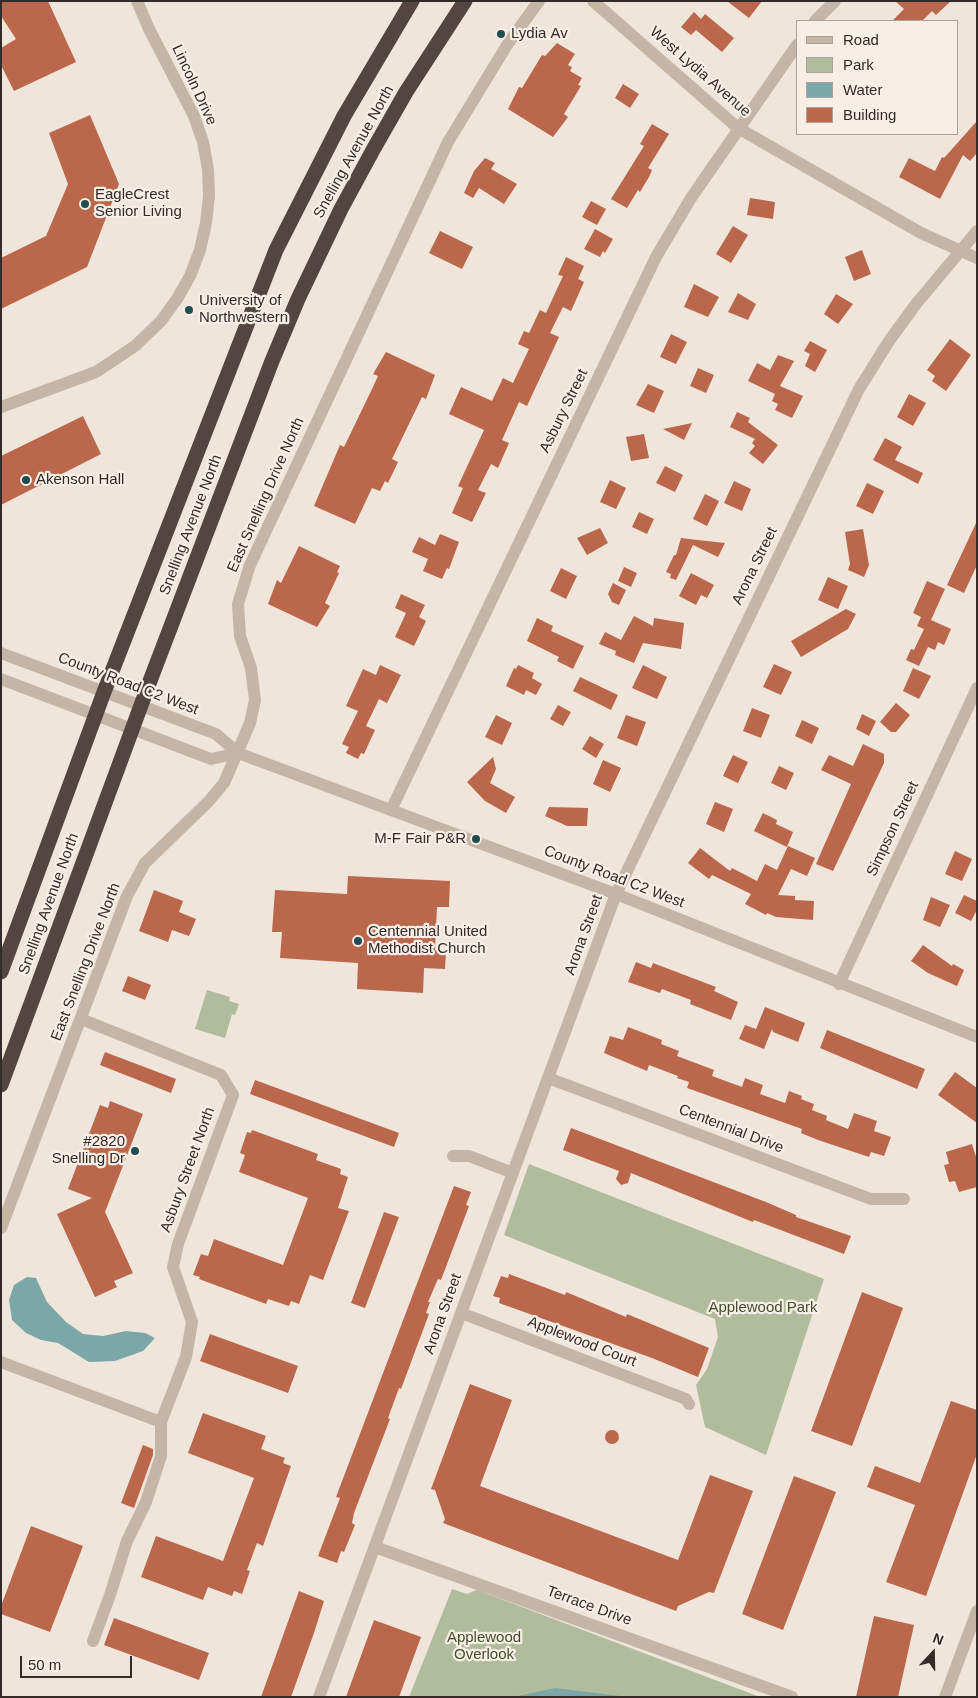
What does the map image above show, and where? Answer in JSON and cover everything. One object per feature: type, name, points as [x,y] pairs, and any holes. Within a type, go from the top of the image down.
[{"type":"highway","name":"Snelling Avenue North","points":[[1,972],[104,692],[276,250],[344,116],[412,1]]},
{"type":"highway","name":"Snelling Avenue North","points":[[1,1085],[140,706],[272,361],[298,300],[341,209],[373,150],[406,92],[465,1]]},
{"type":"street","name":"Lincoln Drive","points":[[1,406],[96,372],[135,346],[161,321],[177,299],[190,276],[200,250],[209,196],[208,169],[203,142],[190,106],[149,29],[137,1]]},
{"type":"street","name":"East Snelling Drive North","points":[[1,1228],[127,896],[145,863],[208,802],[224,783],[250,723],[255,700],[251,668],[240,636],[238,604],[250,565],[448,142],[502,53],[539,1]]},
{"type":"street","name":"West Lydia Avenue","points":[[593,1],[738,128],[893,218],[977,258]]},
{"type":"street","points":[[816,20],[835,1]]},
{"type":"street","name":"Asbury Street","points":[[391,810],[656,257],[691,198],[796,46]]},
{"type":"street","name":"Arona Street","points":[[319,1697],[616,894],[859,389],[889,341],[916,304],[977,232]]},
{"type":"street","name":"County Road C2 West","points":[[1,653],[216,734],[238,753],[616,894],[839,984],[977,1037]]},
{"type":"street","points":[[1,679],[211,759],[238,753]]},
{"type":"street","name":"Simpson Street","points":[[839,984],[977,688]]},
{"type":"street","name":"Asbury Street North","points":[[81,1019],[221,1075],[233,1096],[178,1244],[172,1267],[192,1322],[186,1356],[161,1422],[161,1456],[146,1502],[127,1541],[110,1595],[92,1641]]},
{"type":"street","name":"Centennial Drive","points":[[548,1078],[870,1199],[904,1199]]},
{"type":"street","points":[[453,1156],[468,1156],[513,1173]]},
{"type":"street","name":"Applewood Court","points":[[461,1313],[686,1400],[689,1404]]},
{"type":"street","points":[[1,1362],[161,1422]]},
{"type":"street","name":"Terrace Drive","points":[[375,1547],[792,1697]]},
{"type":"street","points":[[945,1697],[977,1611]]},
{"type":"green space","points":[[207,990],[230,997],[229,1001],[239,1004],[235,1015],[232,1014],[225,1038],[195,1029]]},
{"type":"green space","name":"Applewood Park","points":[[529,1164],[824,1279],[766,1455],[705,1427],[696,1385],[707,1369],[718,1337],[715,1319],[504,1235]]},
{"type":"green space","name":"Applewood Overlook","points":[[452,1589],[467,1594],[477,1590],[760,1697],[409,1697]]},
{"type":"water","points":[[27,1277],[36,1278],[47,1302],[66,1322],[83,1334],[103,1336],[126,1331],[145,1333],[155,1338],[143,1351],[115,1361],[89,1362],[58,1343],[41,1340],[26,1333],[12,1320],[9,1300],[14,1285]]},
{"type":"water","points":[[555,1688],[620,1696],[621,1697],[513,1697]]},
{"type":"building","points":[[1,1],[48,1],[76,62],[14,91],[1,65],[1,48],[16,39],[1,16]]},
{"type":"building","points":[[727,1],[762,1],[749,18]]},
{"type":"building","points":[[895,1],[951,1],[936,15],[932,11],[923,20],[893,20],[904,9]]},
{"type":"building","points":[[694,12],[701,19],[705,14],[734,38],[722,52],[696,30],[691,35],[681,27]]},
{"type":"building","points":[[557,43],[575,54],[568,65],[572,67],[570,71],[582,78],[578,85],[581,86],[564,114],[568,117],[553,137],[508,109],[519,87],[522,88],[542,55],[545,56]]},
{"type":"building","points":[[623,84],[639,94],[630,108],[615,98]]},
{"type":"building","name":"EagleCrest Senior Living","points":[[90,115],[119,184],[87,267],[1,309],[1,258],[46,236],[68,184],[49,133]]},
{"type":"building","points":[[977,121],[977,153],[970,161],[963,155],[940,199],[899,177],[909,158],[935,171],[942,157],[944,158]]},
{"type":"building","points":[[652,124],[669,134],[648,168],[652,170],[649,177],[627,208],[611,199],[644,146],[640,144]]},
{"type":"building","points":[[485,158],[495,163],[491,169],[517,184],[504,204],[479,188],[473,198],[464,193],[474,171]]},
{"type":"building","points":[[750,198],[775,202],[773,219],[747,215]]},
{"type":"building","points":[[591,201],[606,209],[597,225],[582,217]]},
{"type":"building","points":[[733,226],[748,235],[731,263],[716,254]]},
{"type":"building","points":[[595,229],[613,239],[605,253],[603,251],[600,257],[584,249]]},
{"type":"building","points":[[440,231],[473,247],[462,269],[429,253]]},
{"type":"building","points":[[862,250],[871,274],[854,281],[845,257]]},
{"type":"building","points":[[566,257],[584,266],[578,279],[584,282],[571,311],[563,307],[550,333],[559,337],[527,406],[519,402],[502,440],[509,443],[498,468],[491,464],[478,490],[486,493],[472,522],[452,513],[463,488],[458,486],[484,430],[449,414],[461,387],[492,401],[503,378],[513,383],[529,349],[518,344],[524,331],[529,333],[540,310],[546,313],[563,276],[558,275]]},
{"type":"building","points":[[694,284],[719,297],[708,317],[684,307]]},
{"type":"building","points":[[738,293],[756,304],[748,320],[728,312]]},
{"type":"building","points":[[836,294],[853,304],[838,324],[824,314]]},
{"type":"building","points":[[671,334],[687,342],[676,364],[660,357]]},
{"type":"building","points":[[950,339],[971,355],[946,391],[932,381],[935,376],[927,370]]},
{"type":"building","points":[[810,341],[827,350],[815,372],[805,366],[810,354],[804,351]]},
{"type":"building","points":[[386,352],[435,375],[426,399],[422,397],[392,459],[398,462],[388,483],[385,481],[380,491],[372,488],[355,524],[314,506],[340,445],[344,447],[372,389],[378,376],[373,374]]},
{"type":"building","points":[[778,355],[794,361],[780,386],[803,396],[792,418],[775,410],[778,404],[772,401],[775,394],[748,381],[757,363],[770,370]]},
{"type":"building","points":[[698,368],[714,375],[706,393],[690,386]]},
{"type":"building","points":[[648,384],[664,391],[654,413],[636,405]]},
{"type":"building","points":[[909,394],[926,403],[913,426],[897,417]]},
{"type":"building","points":[[737,412],[750,418],[748,422],[778,445],[763,464],[749,453],[755,446],[752,443],[755,439],[730,427]]},
{"type":"building","name":"Akenson Hall","points":[[83,416],[101,454],[1,505],[1,456]]},
{"type":"building","points":[[692,423],[684,440],[663,429]]},
{"type":"building","points":[[644,434],[649,458],[631,461],[626,437]]},
{"type":"building","points":[[885,438],[902,447],[895,460],[923,473],[918,484],[873,460]]},
{"type":"building","points":[[665,466],[683,475],[675,492],[656,483]]},
{"type":"building","points":[[610,480],[626,488],[616,509],[600,502]]},
{"type":"building","points":[[734,481],[751,489],[742,511],[724,503]]},
{"type":"building","points":[[867,483],[884,491],[873,514],[856,506]]},
{"type":"building","points":[[705,494],[719,501],[707,526],[693,519]]},
{"type":"building","points":[[639,512],[654,519],[647,534],[632,527]]},
{"type":"building","points":[[977,521],[977,565],[964,593],[947,585]]},
{"type":"building","points":[[600,528],[608,543],[587,555],[577,538]]},
{"type":"building","points":[[863,529],[869,565],[864,577],[848,570],[850,564],[845,532]]},
{"type":"building","points":[[440,534],[459,542],[449,569],[447,568],[442,579],[423,571],[428,559],[412,552],[419,537],[435,545]]},
{"type":"building","points":[[681,538],[725,543],[718,557],[693,545],[676,580],[670,578],[671,574],[666,572],[674,555],[676,555]]},
{"type":"building","points":[[299,546],[340,566],[337,572],[339,573],[325,603],[330,606],[317,627],[268,604],[277,580],[281,583]]},
{"type":"building","points":[[624,567],[637,573],[631,587],[618,581]]},
{"type":"building","points":[[561,568],[577,576],[566,599],[550,591]]},
{"type":"building","points":[[691,573],[714,585],[707,598],[701,595],[696,605],[679,596]]},
{"type":"building","points":[[828,577],[848,586],[838,609],[818,600]]},
{"type":"building","points":[[927,581],[945,589],[931,620],[951,629],[944,645],[938,642],[935,650],[928,647],[919,666],[906,660],[911,649],[914,650],[924,629],[917,626],[921,617],[913,613]]},
{"type":"building","points":[[613,583],[626,590],[619,605],[612,602],[608,594]]},
{"type":"building","points":[[401,594],[425,605],[419,617],[426,621],[414,646],[395,637],[406,613],[395,608]]},
{"type":"building","points":[[846,609],[856,614],[848,629],[801,657],[791,641]]},
{"type":"building","points":[[634,616],[653,626],[654,618],[684,623],[681,649],[643,643],[634,663],[615,655],[616,651],[599,644],[605,632],[621,640]]},
{"type":"building","points":[[537,618],[553,626],[551,631],[584,646],[573,669],[557,661],[559,657],[527,641]]},
{"type":"building","points":[[774,664],[792,672],[781,695],[763,687]]},
{"type":"building","points":[[380,665],[401,675],[387,703],[379,699],[366,726],[375,730],[364,754],[361,753],[358,759],[346,753],[349,747],[342,744],[358,711],[346,706],[363,669],[376,675]]},
{"type":"building","points":[[518,665],[534,673],[532,678],[542,684],[536,695],[526,690],[524,695],[506,686],[514,668],[516,669]]},
{"type":"building","points":[[643,665],[667,677],[657,699],[632,688]]},
{"type":"building","points":[[913,668],[931,676],[919,699],[903,691]]},
{"type":"building","points":[[580,677],[618,695],[611,710],[573,691]]},
{"type":"building","points":[[896,703],[910,715],[896,732],[891,732],[880,722]]},
{"type":"building","points":[[558,705],[571,712],[563,726],[550,719]]},
{"type":"building","points":[[752,708],[770,715],[761,738],[743,731]]},
{"type":"building","points":[[862,714],[876,721],[869,736],[856,729]]},
{"type":"building","points":[[496,715],[512,723],[502,745],[485,737]]},
{"type":"building","points":[[626,715],[646,722],[637,746],[617,738]]},
{"type":"building","points":[[802,720],[819,728],[812,744],[795,736]]},
{"type":"building","points":[[590,736],[604,744],[596,758],[582,749]]},
{"type":"building","points":[[863,744],[884,754],[884,763],[833,871],[816,864],[851,784],[821,770],[829,755],[853,766]]},
{"type":"building","points":[[733,755],[748,762],[738,783],[723,776]]},
{"type":"building","points":[[493,757],[496,769],[490,783],[515,797],[506,813],[485,801],[467,782]]},
{"type":"building","points":[[603,760],[621,768],[610,792],[593,784]]},
{"type":"building","points":[[779,766],[794,773],[786,790],[771,783]]},
{"type":"building","points":[[715,802],[733,809],[724,832],[706,824]]},
{"type":"building","points":[[549,807],[588,808],[587,826],[567,826],[545,816]]},
{"type":"building","points":[[763,813],[777,820],[776,824],[793,832],[787,847],[754,831]]},
{"type":"building","points":[[788,846],[815,858],[807,876],[791,869],[778,895],[795,896],[795,900],[814,901],[813,920],[776,917],[767,913],[766,915],[745,904],[751,894],[712,875],[709,879],[688,863],[700,848],[730,871],[732,868],[757,881],[765,864],[777,870]]},
{"type":"building","points":[[955,851],[972,859],[962,881],[945,874]]},
{"type":"building","name":"Centennial United Methodist Church","points":[[348,876],[450,881],[449,907],[437,907],[435,950],[446,951],[445,969],[424,968],[423,993],[357,989],[358,963],[280,958],[282,932],[272,932],[275,890],[347,894]]},
{"type":"building","points":[[154,890],[183,901],[179,912],[196,919],[189,936],[172,930],[168,942],[139,931]]},
{"type":"building","points":[[964,895],[977,901],[977,910],[971,921],[955,913]]},
{"type":"building","points":[[931,897],[950,905],[940,927],[923,920]]},
{"type":"building","points":[[923,945],[952,966],[953,964],[964,970],[957,986],[928,973],[911,961]]},
{"type":"building","points":[[636,962],[651,968],[653,963],[716,987],[714,991],[738,1002],[731,1020],[690,1004],[691,1000],[662,989],[660,993],[628,982]]},
{"type":"building","points":[[128,976],[151,985],[145,1000],[122,991]]},
{"type":"building","points":[[765,1007],[805,1023],[798,1042],[773,1032],[772,1029],[764,1049],[739,1039],[745,1025],[756,1029]]},
{"type":"building","points":[[628,1027],[662,1040],[661,1044],[679,1051],[677,1056],[714,1070],[712,1076],[742,1087],[745,1078],[763,1085],[760,1094],[785,1103],[789,1091],[802,1096],[801,1099],[814,1104],[812,1110],[827,1116],[826,1120],[848,1129],[854,1113],[877,1121],[874,1131],[891,1137],[884,1156],[871,1152],[869,1157],[818,1140],[801,1133],[802,1129],[687,1088],[689,1082],[677,1078],[678,1076],[649,1065],[647,1071],[604,1053],[610,1036],[623,1040]]},
{"type":"building","points":[[827,1030],[925,1069],[917,1089],[820,1048]]},
{"type":"building","points":[[105,1052],[176,1079],[171,1093],[100,1065]]},
{"type":"building","points":[[955,1072],[977,1088],[977,1123],[938,1095]]},
{"type":"building","points":[[255,1080],[399,1133],[394,1147],[250,1094]]},
{"type":"building","points":[[110,1101],[143,1114],[105,1212],[133,1273],[114,1281],[117,1287],[95,1297],[57,1214],[92,1198],[68,1189],[100,1105],[108,1108]]},
{"type":"building","points":[[571,1128],[766,1202],[796,1215],[796,1217],[851,1236],[844,1254],[754,1220],[753,1222],[631,1173],[628,1183],[621,1185],[616,1179],[619,1171],[563,1150]]},
{"type":"building","points":[[252,1130],[318,1154],[316,1160],[341,1169],[340,1174],[348,1177],[338,1208],[349,1211],[323,1280],[310,1275],[299,1304],[291,1301],[289,1306],[268,1299],[266,1304],[199,1279],[200,1277],[193,1275],[201,1254],[208,1256],[214,1239],[283,1265],[308,1198],[239,1172],[245,1155],[240,1153],[247,1132],[251,1133]]},
{"type":"building","points":[[972,1144],[977,1160],[977,1187],[959,1192],[955,1181],[949,1182],[944,1165],[949,1164],[946,1152]]},
{"type":"building","points":[[454,1186],[471,1192],[466,1205],[469,1206],[441,1280],[438,1279],[428,1302],[430,1302],[426,1313],[429,1314],[401,1389],[399,1388],[388,1418],[390,1419],[354,1513],[352,1523],[355,1525],[344,1552],[341,1551],[337,1563],[318,1556],[340,1498],[336,1497]]},
{"type":"building","points":[[384,1212],[399,1217],[365,1308],[351,1303]]},
{"type":"building","points":[[509,1274],[565,1295],[566,1292],[626,1317],[627,1314],[709,1348],[698,1377],[652,1358],[499,1303],[500,1298],[493,1296],[501,1276],[508,1278]]},
{"type":"building","points":[[862,1292],[903,1308],[852,1446],[811,1431]]},
{"type":"building","points":[[210,1334],[298,1366],[288,1393],[200,1361]]},
{"type":"building","points":[[470,1384],[512,1400],[480,1486],[678,1560],[710,1475],[753,1491],[714,1593],[709,1592],[678,1606],[676,1611],[443,1523],[445,1519],[435,1490],[431,1489]]},
{"type":"building","points":[[951,1401],[977,1410],[977,1454],[926,1596],[886,1582],[915,1505],[867,1487],[875,1466],[920,1483]]},
{"type":"building","points":[[203,1413],[266,1436],[261,1449],[285,1458],[283,1463],[291,1466],[263,1546],[257,1543],[247,1570],[250,1571],[242,1594],[234,1591],[232,1596],[208,1587],[203,1600],[141,1577],[156,1536],[223,1561],[254,1478],[188,1453]]},
{"type":"building","points":[[609,1430],[615,1430],[619,1437],[615,1444],[609,1444],[605,1440],[605,1434]]},
{"type":"building","points":[[143,1445],[153,1449],[153,1455],[134,1508],[121,1503]]},
{"type":"building","points":[[794,1476],[836,1492],[783,1630],[742,1614]]},
{"type":"building","points":[[31,1526],[83,1546],[50,1632],[1,1614],[1,1606]]},
{"type":"building","points":[[299,1591],[324,1601],[314,1633],[291,1697],[261,1697]]},
{"type":"building","points":[[874,1616],[914,1625],[898,1697],[856,1697]]},
{"type":"building","points":[[114,1618],[209,1653],[199,1680],[104,1645]]},
{"type":"building","points":[[374,1620],[421,1637],[399,1697],[346,1697]]},
{"type":"place","name":"Lydia Av","points":[[501,34]]},
{"type":"place","name":"EagleCrest Senior Living","points":[[85,204]]},
{"type":"place","name":"University of Northwestern","points":[[189,310]]},
{"type":"place","name":"Akenson Hall","points":[[26,480]]},
{"type":"place","name":"M-F Fair P&R","points":[[476,839]]},
{"type":"place","name":"Centennial United Methodist Church","points":[[358,941]]},
{"type":"place","name":"#2820 Snelling Dr","points":[[135,1151]]}]
